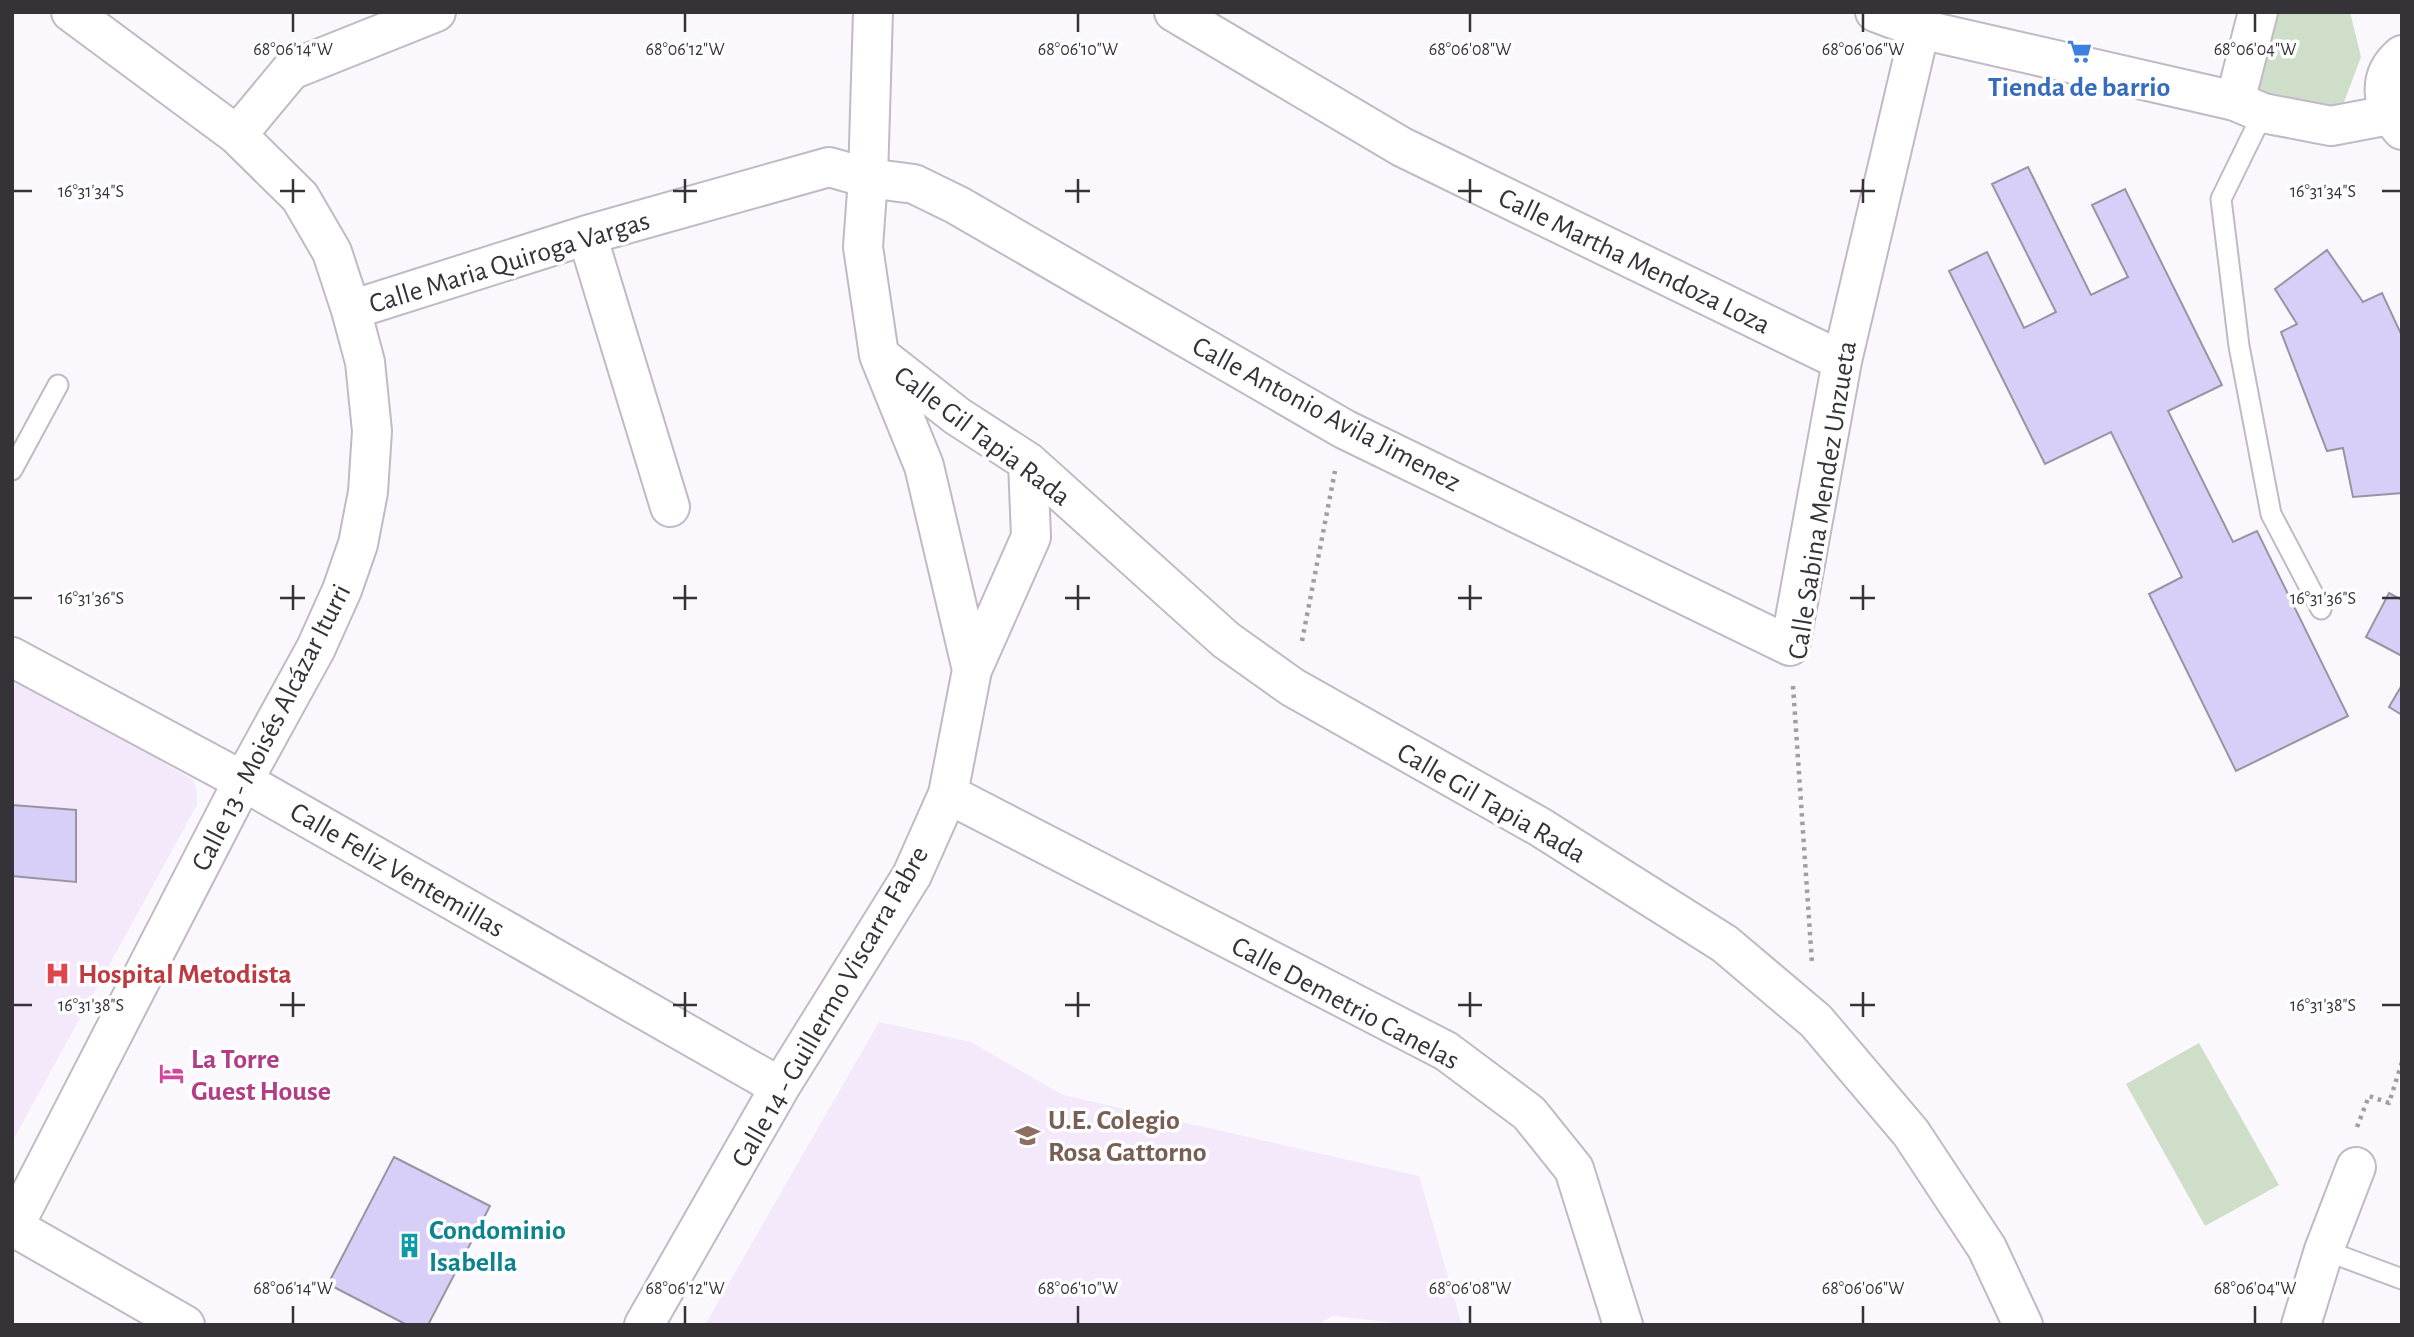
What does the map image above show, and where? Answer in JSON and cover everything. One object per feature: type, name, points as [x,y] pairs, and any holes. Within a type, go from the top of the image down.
[{"type":"street","name":"Calle 13 - Moisés Alcázar Iturri","points":[[13,1228],[243,781],[316,648],[342,590],[358,544],[368,492],[372,431],[365,362],[351,310],[332,252],[300,197],[237,135],[71,12]]},
{"type":"street","points":[[237,135],[290,70],[436,12]]},
{"type":"street","name":"Calle 14 - Guillermo Viscarra Fabre","points":[[873,12],[863,247],[879,355],[923,466],[972,670]]},
{"type":"street","name":"Calle Martha Mendoza Loza","points":[[1174,12],[1402,147],[1842,361]]},
{"type":"street","points":[[1875,12],[1920,29],[2331,126],[2395,122],[2384,88],[2392,63],[2402,55]]},
{"type":"street","points":[[2249,107],[2258,12]]},
{"type":"street","name":"Calle Sabina Mendez Unzueta","points":[[1790,646],[1842,361],[1920,29]]},
{"type":"street","name":"Calle Maria Quiroga Vargas","points":[[351,310],[587,235],[829,167],[868,178]]},
{"type":"street","name":"Calle Antonio Avila Jimenez","points":[[868,178],[914,184],[957,205],[1344,429],[1790,646]]},
{"type":"street","points":[[587,235],[670,507]]},
{"type":"street","name":"Calle Gil Tapia Rada","points":[[879,355],[957,416],[1028,462],[1226,640],[1292,687],[1539,827],[1725,944],[1816,1021],[1911,1133],[1987,1248],[2023,1325]]},
{"type":"street","name":"Calle 14 - Guillermo Viscarra Fabre","points":[[644,1325],[780,1087],[912,876],[948,794],[972,670],[1031,537],[1028,462]]},
{"type":"street","name":"Calle Feliz Ventemillas","points":[[12,657],[243,781],[780,1087]]},
{"type":"street","name":"Calle Demetrio Canelas","points":[[948,794],[1446,1051],[1529,1114],[1574,1169],[1623,1325]]},
{"type":"street","points":[[2301,1325],[2324,1250],[2356,1167]]},
{"type":"street","points":[[13,1228],[185,1325]]},
{"type":"lane","points":[[2249,107],[2221,199],[2239,346],[2272,514],[2321,609]]},
{"type":"lane","points":[[12,470],[58,385]]},
{"type":"lane","points":[[2324,1250],[2402,1279]]},
{"type":"path","points":[[1292,687],[1344,429]]},
{"type":"path","name":"Calle Sabina Mendez Unzueta","points":[[1790,646],[1816,1021]]},
{"type":"path","points":[[2389,1103],[2402,1062]]},
{"type":"shaded area","name":"Hospital Metodista","points":[[12,673],[193,780],[197,791],[197,805],[12,1142]]},
{"type":"shaded area","name":"U.E. Colegio Rosa Gattorno","points":[[879,1022],[971,1042],[1063,1095],[1419,1176],[1462,1325],[1414,1325],[1333,1316],[1317,1325],[705,1325]]},
{"type":"green space","points":[[2275,12],[2350,12],[2361,57],[2341,110],[2291,102],[2254,90]]},
{"type":"green space","points":[[2199,1043],[2279,1185],[2205,1226],[2126,1084]]},
{"type":"building","points":[[2028,167],[2091,295],[2128,277],[2092,205],[2125,189],[2222,385],[2168,411],[2233,542],[2257,531],[2348,716],[2236,771],[2149,594],[2182,577],[2111,432],[2045,464],[1949,271],[1987,252],[2024,328],[2056,312],[1992,184]]},
{"type":"building","points":[[2327,250],[2363,302],[2382,293],[2402,336],[2402,493],[2353,497],[2343,448],[2327,451],[2281,332],[2297,324],[2275,289]]},
{"type":"building","points":[[2389,593],[2402,600],[2402,656],[2366,637]]},
{"type":"building","points":[[2402,685],[2402,715],[2389,707]]},
{"type":"building","points":[[12,805],[76,810],[76,882],[12,876]]},
{"type":"building","name":"Condominio Isabella","points":[[394,1157],[490,1206],[428,1325],[407,1325],[328,1284]]},
{"type":"place","name":"Tienda de barrio","points":[[2079,52]]},
{"type":"place","name":"Hospital Metodista","points":[[58,973]]},
{"type":"place","name":"La Torre Guest House","points":[[171,1074]]},
{"type":"place","name":"U.E. Colegio Rosa Gattorno","points":[[1028,1135]]},
{"type":"place","name":"Condominio Isabella","points":[[409,1245]]}]
